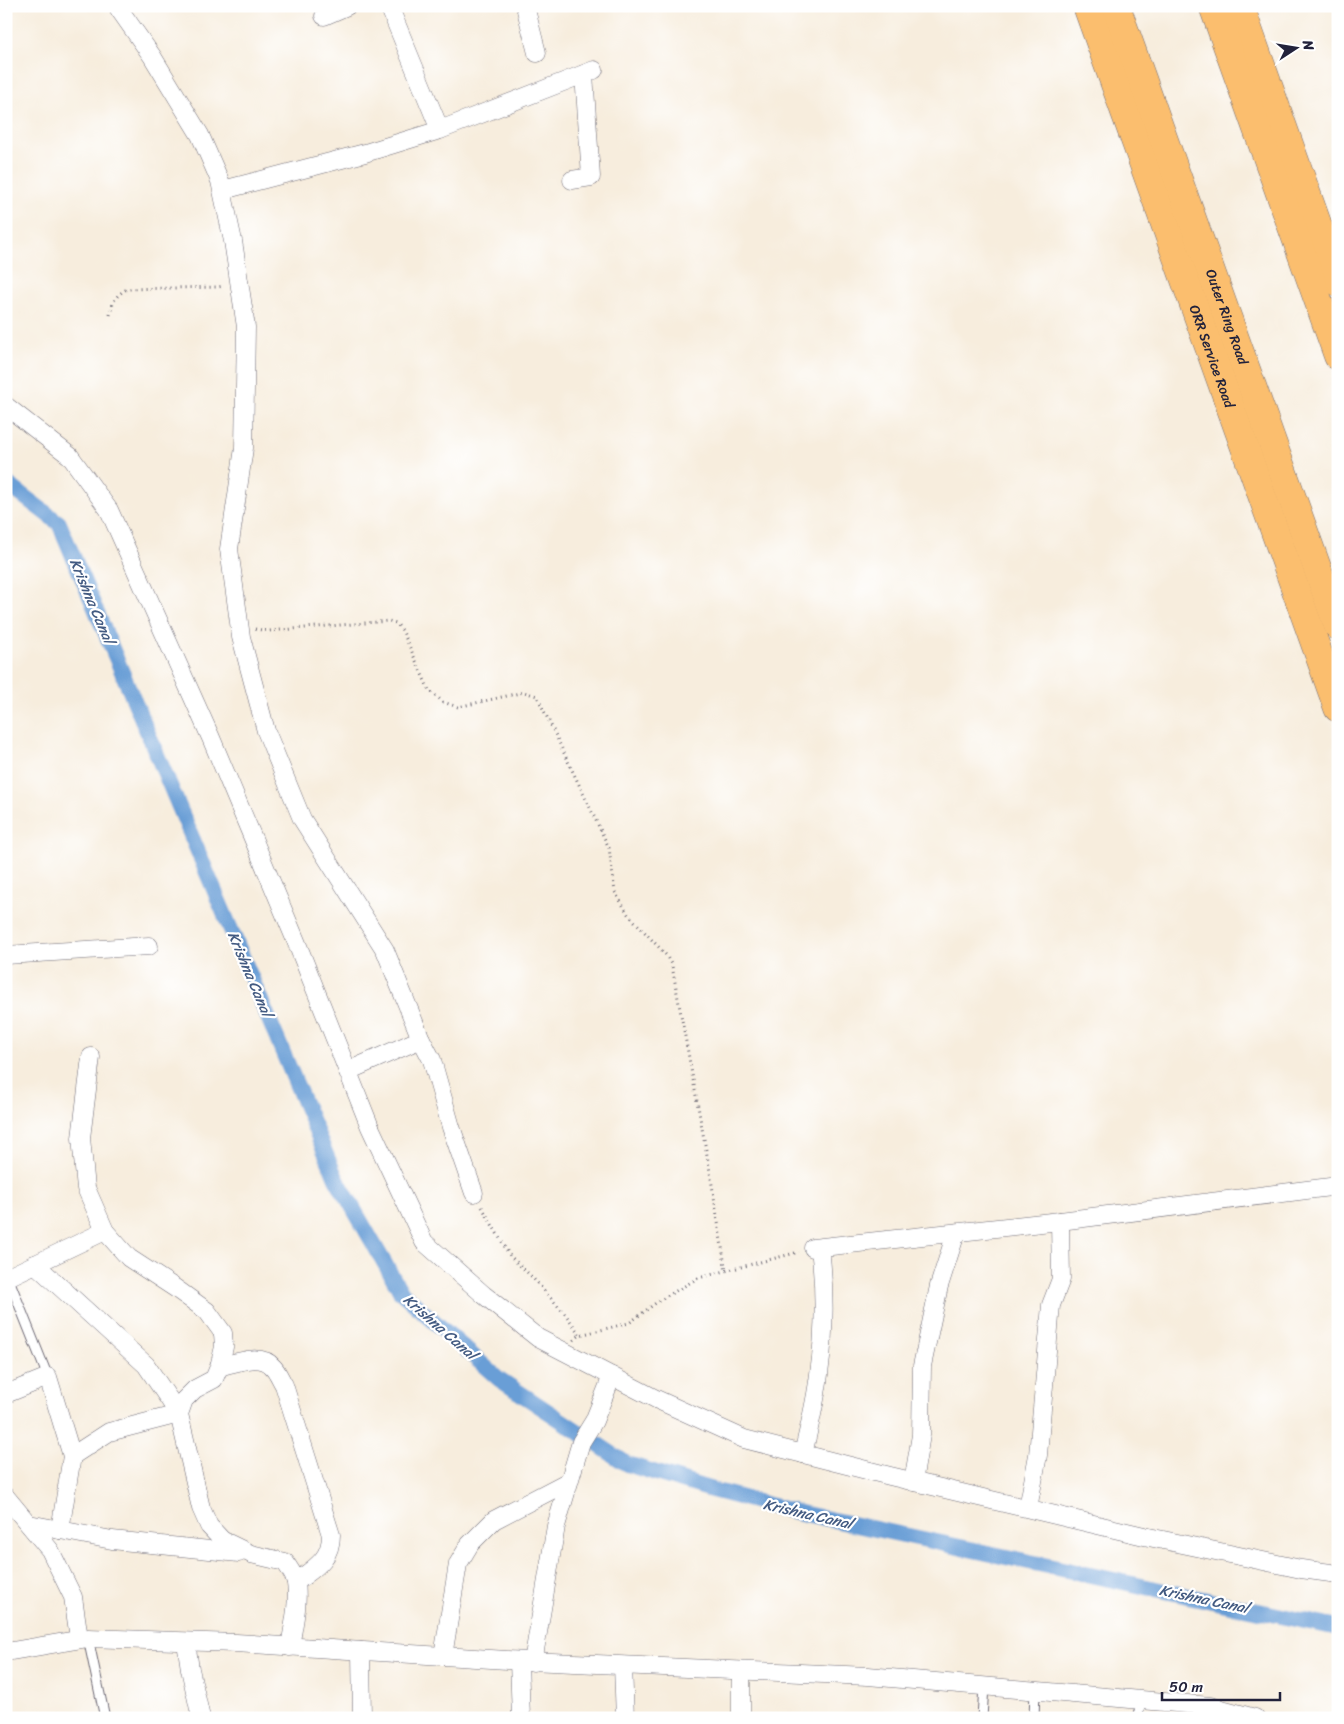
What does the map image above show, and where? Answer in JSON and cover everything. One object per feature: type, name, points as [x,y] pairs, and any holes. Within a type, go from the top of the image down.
[{"type":"main road","name":"ORR Service Road","points":[[1087,6],[1338,708]]},
{"type":"main road","name":"Outer Ring Road","points":[[1116,6],[1338,626]]},
{"type":"main road","points":[[1213,6],[1338,356]]},
{"type":"main road","points":[[1240,6],[1338,282]]},
{"type":"street","points":[[118,6],[152,56],[200,134],[220,180],[233,241],[246,327],[244,448],[229,549],[240,626],[266,731],[302,819],[385,950],[421,1039],[432,1060],[451,1127],[474,1193]]},
{"type":"street","points":[[324,16],[347,6]]},
{"type":"street","points":[[389,6],[440,130]]},
{"type":"street","points":[[525,6],[537,53]]},
{"type":"street","points":[[222,190],[365,153],[440,130],[589,72],[591,177],[572,180]]},
{"type":"street","points":[[6,406],[70,456],[109,510],[211,738],[370,1127],[424,1242],[484,1295],[538,1338],[656,1398],[744,1439],[914,1482],[1154,1538],[1301,1569],[1338,1574]]},
{"type":"street","points":[[6,955],[149,946]]},
{"type":"street","points":[[348,1071],[421,1039]]},
{"type":"street","points":[[91,1057],[81,1138],[86,1188],[106,1230],[129,1258],[207,1311],[223,1333],[224,1347],[214,1379],[195,1389],[184,1400],[179,1414]]},
{"type":"street","points":[[803,1454],[819,1375],[824,1312],[824,1282],[817,1248],[1060,1221],[1338,1186]]},
{"type":"street","points":[[1028,1508],[1038,1455],[1051,1305],[1062,1279],[1060,1221]]},
{"type":"street","points":[[7,1278],[106,1230]]},
{"type":"street","points":[[914,1482],[922,1435],[922,1366],[939,1286],[956,1233]]},
{"type":"street","points":[[35,1264],[146,1365],[179,1414],[200,1508],[209,1526],[222,1540],[251,1554]]},
{"type":"street","points":[[219,1367],[248,1360],[263,1360],[273,1366],[284,1385],[331,1535],[331,1545],[327,1557],[296,1582]]},
{"type":"street","points":[[521,1718],[526,1661],[556,1526],[581,1442],[594,1421],[612,1376]]},
{"type":"street","points":[[6,1394],[48,1377],[72,1456],[60,1530]]},
{"type":"street","points":[[72,1456],[109,1432],[179,1414]]},
{"type":"street","points":[[443,1656],[458,1564],[470,1544],[494,1520],[569,1481]]},
{"type":"street","points":[[6,1497],[50,1550],[73,1597],[84,1638]]},
{"type":"street","points":[[29,1524],[112,1540],[251,1554],[285,1562],[296,1582],[296,1602],[290,1647]]},
{"type":"street","points":[[6,1652],[84,1638],[290,1647],[623,1666],[868,1676],[1210,1706],[1255,1718]]},
{"type":"street","points":[[186,1642],[200,1718]]},
{"type":"street","points":[[361,1652],[362,1718]]},
{"type":"street","points":[[623,1666],[625,1718]]},
{"type":"street","points":[[741,1671],[741,1718]]},
{"type":"lane","points":[[7,1278],[48,1377]]},
{"type":"lane","points":[[84,1638],[105,1718]]},
{"type":"lane","points":[[982,1718],[984,1686]]},
{"type":"lane","points":[[1034,1718],[1035,1690]]},
{"type":"lane","points":[[1137,1718],[1142,1700]]},
{"type":"path","points":[[110,315],[114,299],[118,294],[128,289],[218,288],[238,280]]},
{"type":"path","points":[[240,626],[269,631],[396,623],[402,630],[428,690],[443,702],[458,708],[524,692],[537,696],[609,848],[615,892],[628,914],[666,955],[672,966],[709,1166],[726,1272]]},
{"type":"path","points":[[474,1193],[510,1256],[531,1276],[580,1335]]},
{"type":"path","points":[[562,1350],[580,1335],[629,1323],[657,1302],[698,1278],[817,1248]]},
{"type":"waterway","name":"Krishna Canal","points":[[6,483],[59,523],[336,1178],[401,1292],[499,1379],[627,1464],[712,1490],[796,1512],[1338,1628]]}]
